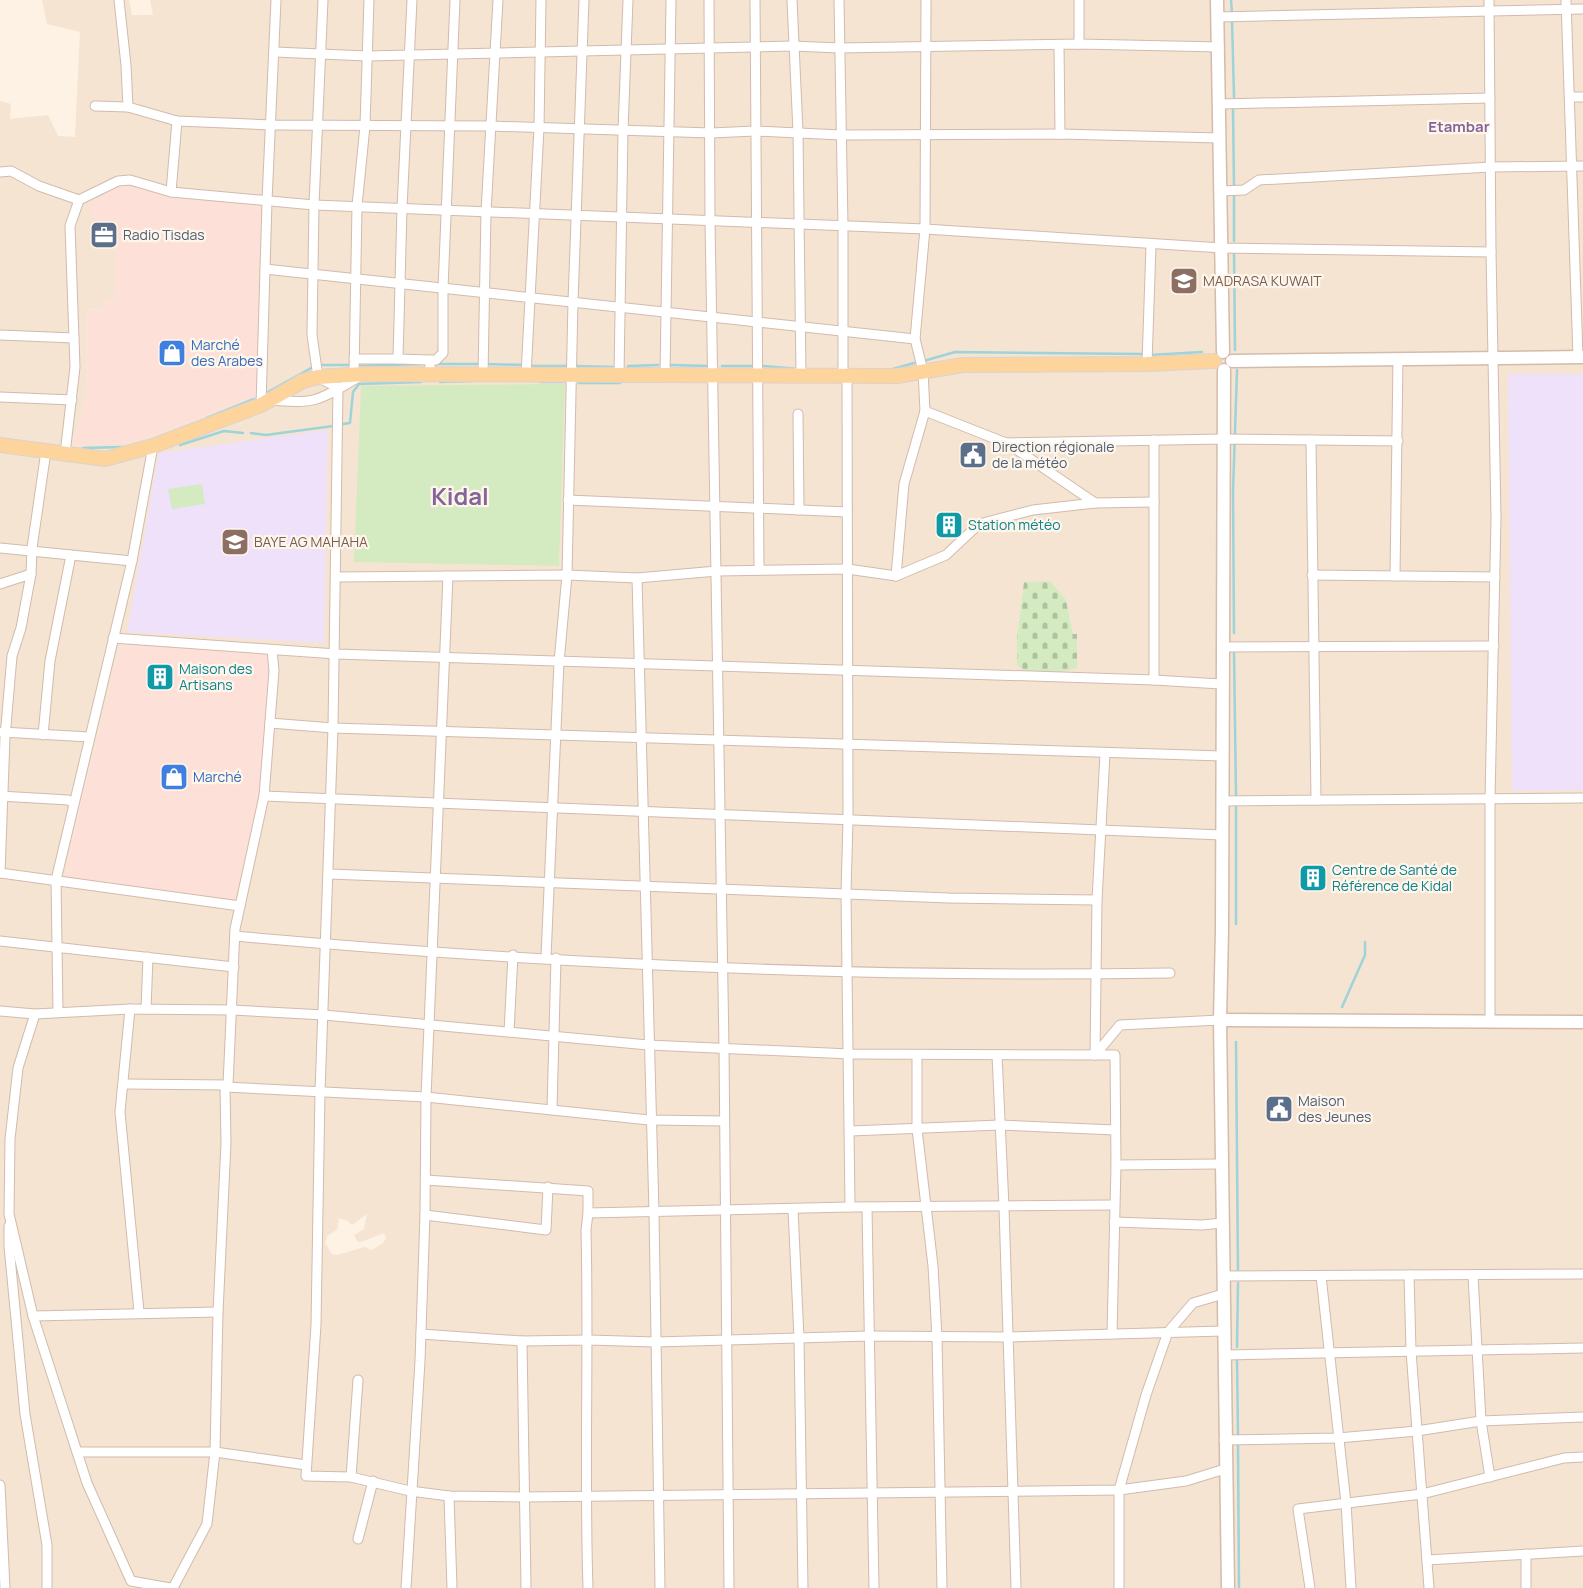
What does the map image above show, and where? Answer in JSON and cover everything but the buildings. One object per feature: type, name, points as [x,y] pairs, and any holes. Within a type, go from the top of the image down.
[{"type":"main road","points":[[0,445],[105,459],[153,446],[267,402],[302,381],[318,377],[430,367],[484,375],[845,377],[897,376],[963,365],[1147,364],[1223,361]]},
{"type":"street","points":[[119,0],[128,107]]},
{"type":"street","points":[[276,0],[265,269],[267,402],[301,403],[314,401],[358,374],[354,359],[357,206],[365,126],[369,0]]},
{"type":"street","points":[[323,0],[319,126],[314,205],[312,335],[318,377],[338,388]]},
{"type":"street","points":[[398,359],[402,208],[411,55],[412,0]]},
{"type":"street","points":[[354,359],[398,359],[430,367],[443,353],[443,288],[448,210],[455,0]]},
{"type":"street","points":[[484,375],[486,212],[498,0]]},
{"type":"street","points":[[526,375],[539,128],[542,52],[541,0]]},
{"type":"street","points":[[546,957],[559,662],[567,575],[573,302],[584,0]]},
{"type":"street","points":[[619,375],[623,130],[628,0]]},
{"type":"street","points":[[665,375],[671,0]]},
{"type":"street","points":[[709,0],[711,48],[710,220],[713,318],[712,375],[722,889],[730,1588]]},
{"type":"street","points":[[755,0],[759,570]]},
{"type":"street","points":[[792,0],[798,132],[801,376]]},
{"type":"street","points":[[839,0],[843,226],[842,332],[848,512],[846,970],[850,1054],[850,1207]]},
{"type":"street","points":[[896,576],[904,484],[925,410],[923,371],[915,339],[925,229],[927,134],[926,0]]},
{"type":"street","points":[[1078,44],[1079,0]]},
{"type":"street","points":[[1217,0],[1223,361],[1220,1164],[1228,1588]]},
{"type":"street","points":[[1489,0],[1492,167],[1490,252],[1494,358],[1495,577],[1490,799],[1490,1022]]},
{"type":"street","points":[[1218,17],[1489,12],[1566,5],[1583,9]]},
{"type":"street","points":[[1223,361],[1580,357],[1566,5]]},
{"type":"street","points":[[1059,44],[1060,134]]},
{"type":"street","points":[[275,52],[367,56],[793,46],[839,48],[1078,44],[1218,47]]},
{"type":"street","points":[[1570,97],[1583,97]]},
{"type":"street","points":[[1220,104],[1490,98]]},
{"type":"street","points":[[95,106],[128,107],[177,121],[271,125],[490,126],[711,133],[755,131],[841,136],[1060,134],[1219,138]]},
{"type":"street","points":[[171,192],[177,121]]},
{"type":"street","points":[[1221,191],[1244,190],[1259,180],[1492,167],[1583,166]]},
{"type":"street","points":[[0,172],[11,171],[39,186],[79,200]]},
{"type":"street","points":[[65,454],[75,366],[70,226],[79,200],[118,181],[130,180],[171,192],[314,205],[925,229],[1222,248],[1490,252]]},
{"type":"street","points":[[1147,364],[1152,245]]},
{"type":"street","points":[[265,269],[356,277],[485,293],[915,339]]},
{"type":"street","points":[[0,335],[74,338]]},
{"type":"street","points":[[1396,576],[1398,359]]},
{"type":"street","points":[[338,388],[334,728],[320,1092],[316,1325],[306,1476],[350,1477],[410,1491],[449,1496],[585,1498],[729,1494],[1012,1493],[1119,1490],[1186,1481],[1225,1469]]},
{"type":"street","points":[[0,397],[72,400]]},
{"type":"street","points":[[925,410],[1006,443],[1095,503]]},
{"type":"street","points":[[798,414],[799,510]]},
{"type":"street","points":[[1006,443],[1223,439],[1398,441]]},
{"type":"street","points":[[1154,440],[1154,680]]},
{"type":"street","points":[[1311,440],[1316,800]]},
{"type":"street","points":[[58,1011],[56,880],[72,802],[132,561],[153,446]]},
{"type":"street","points":[[46,451],[32,550],[31,574],[21,628],[12,656],[3,732],[0,873],[240,906]]},
{"type":"street","points":[[568,500],[848,512]]},
{"type":"street","points":[[336,577],[567,575],[637,578],[717,571],[848,569],[896,576],[946,555],[978,524],[1033,510],[1095,503],[1154,502]]},
{"type":"street","points":[[0,548],[132,561]]},
{"type":"street","points":[[43,734],[50,661],[71,555]]},
{"type":"street","points":[[0,584],[31,574]]},
{"type":"street","points":[[1312,575],[1495,577]]},
{"type":"street","points":[[406,1588],[410,1491],[421,1334],[431,950],[443,731],[448,576]]},
{"type":"street","points":[[637,578],[650,1120],[654,1212],[657,1497],[660,1588]]},
{"type":"street","points":[[113,638],[336,654],[718,668],[1154,680],[1221,684]]},
{"type":"street","points":[[1222,647],[1494,646]]},
{"type":"street","points":[[9,1214],[33,1316],[87,1483],[131,1582],[172,1588],[207,1524],[215,1452],[218,1312],[226,1143],[226,1086],[235,936],[264,796],[270,723],[272,650]]},
{"type":"street","points":[[270,723],[334,728],[1105,754],[1222,756]]},
{"type":"street","points":[[3,732],[89,737]]},
{"type":"street","points":[[1095,1055],[1097,900],[1105,754]]},
{"type":"street","points":[[2,796],[68,800],[72,802]]},
{"type":"street","points":[[264,796],[1222,835]]},
{"type":"street","points":[[1222,800],[1583,798]]},
{"type":"street","points":[[329,874],[722,889],[1097,900]]},
{"type":"street","points":[[235,936],[327,944],[723,968],[1096,974],[1170,973]]},
{"type":"street","points":[[0,941],[234,967]]},
{"type":"street","points":[[508,1032],[513,955]]},
{"type":"street","points":[[146,1009],[148,957]]},
{"type":"street","points":[[552,1110],[556,1036],[556,958]]},
{"type":"street","points":[[130,1009],[120,1112],[140,1312]]},
{"type":"street","points":[[0,1011],[35,1014],[58,1011],[130,1009],[232,1010],[324,1015],[648,1045],[850,1054],[1115,1055],[1116,1165],[1112,1334]]},
{"type":"street","points":[[35,1014],[18,1068],[10,1139],[9,1246],[25,1414],[47,1545],[47,1588]]},
{"type":"street","points":[[1095,1055],[1120,1025],[1220,1020],[1583,1022]]},
{"type":"street","points":[[917,1055],[917,1129],[933,1266],[937,1337],[942,1588]]},
{"type":"street","points":[[997,1055],[1004,1207],[1016,1588]]},
{"type":"street","points":[[124,1084],[226,1086],[426,1097],[650,1120],[724,1121]]},
{"type":"street","points":[[850,1131],[1000,1125],[1115,1130]]},
{"type":"street","points":[[0,1138],[10,1139]]},
{"type":"street","points":[[1116,1165],[1220,1164]]},
{"type":"street","points":[[426,1180],[588,1191],[586,1230],[589,1340],[585,1498],[588,1588]]},
{"type":"street","points":[[425,1215],[546,1230],[548,1187]]},
{"type":"street","points":[[588,1213],[850,1207],[1114,1205]]},
{"type":"street","points":[[867,1208],[874,1588]]},
{"type":"street","points":[[793,1209],[799,1338],[803,1588]]},
{"type":"street","points":[[1114,1222],[1202,1225],[1222,1223]]},
{"type":"street","points":[[1223,1276],[1583,1274]]},
{"type":"street","points":[[1408,1275],[1416,1431],[1429,1588]]},
{"type":"street","points":[[1473,1275],[1481,1421],[1490,1477]]},
{"type":"street","points":[[1321,1276],[1331,1353],[1346,1503],[1351,1588]]},
{"type":"street","points":[[1119,1588],[1119,1490],[1146,1395],[1168,1332],[1194,1303],[1223,1294]]},
{"type":"street","points":[[33,1316],[140,1312],[218,1312]]},
{"type":"street","points":[[421,1334],[522,1341],[589,1340],[655,1342],[869,1336],[1007,1337],[1223,1331]]},
{"type":"street","points":[[522,1341],[522,1497],[526,1588]]},
{"type":"street","points":[[1224,1355],[1583,1348]]},
{"type":"street","points":[[350,1477],[358,1380]]},
{"type":"street","points":[[1224,1440],[1338,1438],[1416,1431],[1481,1421],[1583,1417]]},
{"type":"street","points":[[77,1452],[215,1452],[306,1465]]},
{"type":"street","points":[[1310,1588],[1298,1510],[1422,1494],[1564,1458],[1583,1457]]},
{"type":"street","points":[[358,1538],[373,1481]]},
{"type":"street","points":[[0,1485],[2,1564],[5,1588]]},
{"type":"street","points":[[449,1496],[452,1588]]},
{"type":"street","points":[[1427,1560],[1583,1551]]},
{"type":"street","points":[[1526,1554],[1526,1588]]},
{"type":"shaded area","points":[[42,0],[129,0],[132,15],[153,15],[150,0],[1583,0],[1583,1588],[0,1588],[0,101],[11,104],[10,119],[48,115],[58,136],[75,137],[80,32],[47,24]],"holes":[[[115,228],[256,396],[136,442],[72,446],[87,395],[86,309],[102,310],[102,302],[115,298]],[[1024,583],[1066,600],[1073,634],[1076,634],[1017,665],[1017,637]],[[121,643],[262,757],[259,798],[237,902],[65,879],[78,813]],[[367,1214],[364,1229],[354,1235],[357,1241],[361,1242],[384,1233],[386,1238],[383,1243],[372,1250],[365,1247],[337,1255],[332,1254],[325,1243],[328,1235],[337,1230],[339,1218],[348,1221],[352,1225]]]},
{"type":"shaded area","name":"Marché des Arabes","points":[[122,185],[262,203],[256,396],[136,442],[72,446],[87,395],[86,309],[102,310],[102,302],[115,298],[115,228],[91,227],[90,205],[110,190]]},
{"type":"shaded area","points":[[1508,374],[1583,374],[1583,790],[1512,791]]},
{"type":"shaded area","name":"BAYE AG MAHAHA","points":[[328,430],[324,643],[127,632],[159,453]]},
{"type":"shaded area","name":"Marché","points":[[121,643],[269,655],[269,694],[259,798],[237,902],[65,879],[78,813]]},
{"type":"green space","points":[[565,384],[559,566],[354,562],[361,386]]},
{"type":"green space","points":[[202,484],[205,504],[172,509],[168,489]]},
{"type":"green space","points":[[1050,581],[1066,600],[1073,634],[1077,634],[1077,668],[1053,674],[1039,675],[1017,665],[1017,637],[1024,582]]},
{"type":"waterway","points":[[1231,0],[1232,13]]},
{"type":"waterway","points":[[1232,20],[1234,97]]},
{"type":"waterway","points":[[1233,108],[1234,187]]},
{"type":"waterway","points":[[1234,194],[1234,241]]},
{"type":"waterway","points":[[1234,251],[1235,350]]},
{"type":"waterway","points":[[927,360],[955,352],[1142,354]]},
{"type":"waterway","points":[[1150,355],[1202,352]]},
{"type":"waterway","points":[[893,369],[914,363]]},
{"type":"waterway","points":[[357,366],[421,364]]},
{"type":"waterway","points":[[435,364],[481,364]]},
{"type":"waterway","points":[[485,364],[524,365]]},
{"type":"waterway","points":[[320,365],[351,365]]},
{"type":"waterway","points":[[628,366],[658,365]]},
{"type":"waterway","points":[[671,365],[708,366]]},
{"type":"waterway","points":[[531,366],[566,366]]},
{"type":"waterway","points":[[576,366],[613,367]]},
{"type":"waterway","points":[[722,366],[753,366]]},
{"type":"waterway","points":[[763,366],[799,369]]},
{"type":"waterway","points":[[266,393],[313,367]]},
{"type":"waterway","points":[[1234,633],[1233,492],[1237,370]]},
{"type":"waterway","points":[[440,382],[471,381]]},
{"type":"waterway","points":[[343,424],[350,423],[353,392],[359,384],[421,382]]},
{"type":"waterway","points":[[541,382],[564,382]]},
{"type":"waterway","points":[[579,383],[620,383]]},
{"type":"waterway","points":[[207,418],[254,399]]},
{"type":"waterway","points":[[251,433],[266,435],[333,426]]},
{"type":"waterway","points":[[180,445],[224,431],[243,433]]},
{"type":"waterway","points":[[83,448],[122,447]]},
{"type":"waterway","points":[[1234,653],[1236,796]]},
{"type":"waterway","points":[[1236,805],[1236,924]]},
{"type":"waterway","points":[[1342,1007],[1365,955],[1365,942]]},
{"type":"waterway","points":[[1236,1042],[1238,1272]]},
{"type":"waterway","points":[[1237,1347],[1238,1283]]},
{"type":"waterway","points":[[1237,1358],[1238,1435]]},
{"type":"waterway","points":[[1238,1445],[1239,1588]]},
{"type":"place","name":"Radio Tisdas","points":[[104,235]]},
{"type":"place","name":"MADRASA KUWAIT","points":[[1184,281]]},
{"type":"place","name":"Marché des Arabes","points":[[172,353]]},
{"type":"place","name":"Direction régionale de la météo","points":[[973,455]]},
{"type":"place","name":"Station météo","points":[[949,525]]},
{"type":"place","name":"BAYE AG MAHAHA","points":[[235,542]]},
{"type":"place","name":"Maison des Artisans","points":[[160,677]]},
{"type":"place","name":"Marché","points":[[174,777]]},
{"type":"place","name":"Centre de Santé de Référence de Kidal","points":[[1313,878]]},
{"type":"place","name":"Maison des Jeunes","points":[[1279,1109]]},
{"type":"district","name":"Etambar","points":[[1459,127]]},
{"type":"district","name":"Kidal","points":[[460,497]]}]
